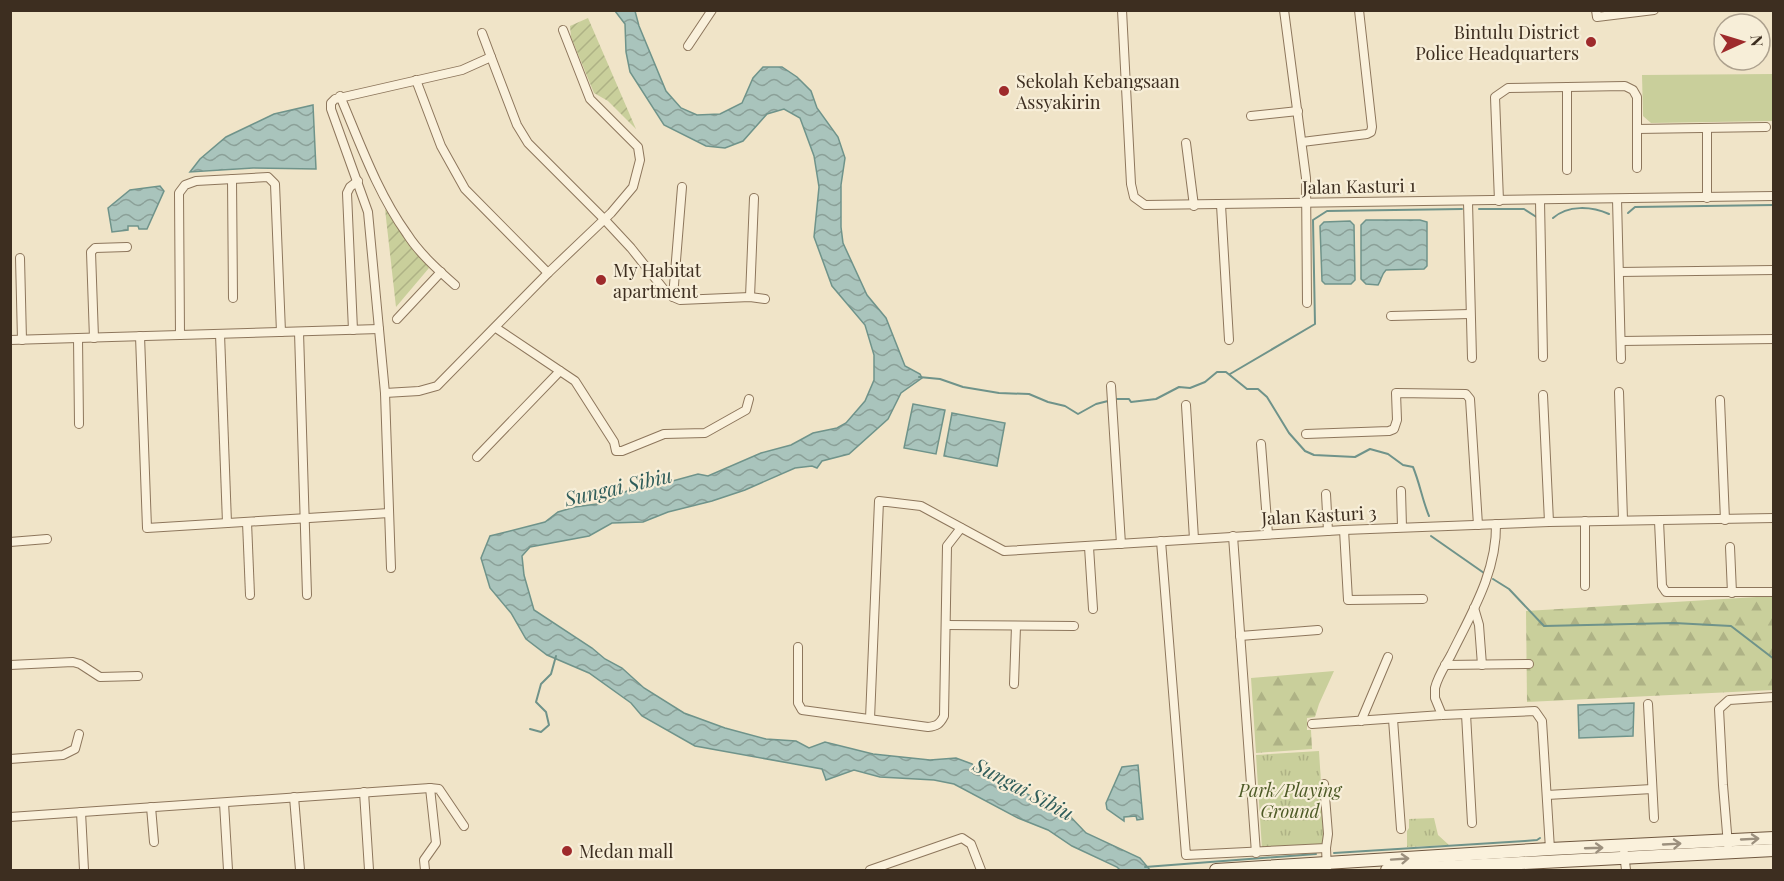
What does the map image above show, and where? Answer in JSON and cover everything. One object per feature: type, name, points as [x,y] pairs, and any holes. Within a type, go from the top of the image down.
[{"type":"street","points":[[688,46],[712,10]]},
{"type":"street","name":"Jalan Kasturi 1","points":[[1122,10],[1132,191],[1138,201],[1145,206],[1773,196]]},
{"type":"street","points":[[1284,10],[1306,178],[1306,303]]},
{"type":"street","points":[[1302,142],[1371,132],[1359,10]]},
{"type":"street","points":[[1596,10],[1597,16],[1654,10]]},
{"type":"street","points":[[385,393],[419,391],[437,386],[633,187],[640,160],[638,147],[590,99],[563,30]]},
{"type":"street","points":[[482,33],[517,124],[528,143],[631,248],[666,292],[680,300],[750,297],[765,299]]},
{"type":"street","points":[[391,568],[385,393],[368,212],[331,109],[331,103],[340,96],[462,70],[491,57]]},
{"type":"street","points":[[416,80],[441,146],[465,189],[548,273]]},
{"type":"street","points":[[1499,201],[1496,97],[1508,88],[1624,86],[1633,90],[1637,97],[1637,168]]},
{"type":"street","points":[[1566,170],[1567,88]]},
{"type":"street","points":[[340,96],[378,185],[407,235],[455,285]]},
{"type":"street","points":[[1251,116],[1298,111]]},
{"type":"street","points":[[1637,129],[1766,127]]},
{"type":"street","points":[[1707,128],[1707,198]]},
{"type":"street","points":[[1186,143],[1194,206]]},
{"type":"street","points":[[180,335],[179,193],[185,185],[196,180],[268,177],[275,184],[281,332]]},
{"type":"street","points":[[232,179],[233,298]]},
{"type":"street","points":[[353,330],[348,193],[350,187],[358,181]]},
{"type":"street","points":[[673,297],[682,186]]},
{"type":"street","points":[[750,297],[754,198]]},
{"type":"street","points":[[1617,199],[1621,359]]},
{"type":"street","points":[[1540,201],[1543,357]]},
{"type":"street","points":[[1468,202],[1472,358]]},
{"type":"street","points":[[1221,205],[1229,340]]},
{"type":"street","points":[[94,338],[91,252],[95,248],[127,247]]},
{"type":"street","points":[[20,258],[22,340]]},
{"type":"street","points":[[1619,272],[1773,270]]},
{"type":"street","points":[[397,319],[441,272]]},
{"type":"street","points":[[1390,316],[1470,314]]},
{"type":"street","points":[[496,328],[575,381],[614,442],[616,451],[622,451],[664,434],[705,434],[746,410],[749,399]]},
{"type":"street","points":[[10,340],[379,329]]},
{"type":"street","points":[[299,332],[307,594]]},
{"type":"street","points":[[220,334],[227,523]]},
{"type":"street","points":[[140,336],[147,528],[389,513]]},
{"type":"street","points":[[78,338],[79,424]]},
{"type":"street","points":[[1621,342],[1773,339]]},
{"type":"street","points":[[477,457],[560,371]]},
{"type":"street","points":[[1111,386],[1121,544]]},
{"type":"street","points":[[1618,392],[1623,520]]},
{"type":"street","points":[[1306,434],[1394,429],[1397,420],[1396,393],[1466,394],[1470,399],[1478,525]]},
{"type":"street","points":[[1543,395],[1549,522]]},
{"type":"street","points":[[1720,400],[1725,520]]},
{"type":"street","points":[[1186,405],[1194,539]]},
{"type":"street","points":[[1261,444],[1268,534]]},
{"type":"street","points":[[1401,491],[1402,527]]},
{"type":"street","points":[[1326,494],[1328,531]]},
{"type":"street","name":"Jalan Kasturi 3","points":[[870,719],[879,501],[921,506],[1002,551],[1402,527],[1773,518]]},
{"type":"street","points":[[1585,521],[1585,586]]},
{"type":"street","points":[[1659,521],[1663,590],[1666,592],[1773,592]]},
{"type":"street","points":[[247,522],[250,595]]},
{"type":"street","points":[[1442,715],[1435,688],[1492,565],[1496,524]]},
{"type":"street","points":[[798,647],[798,703],[802,710],[928,727],[936,726],[944,716],[947,546],[961,528]]},
{"type":"street","points":[[1344,530],[1348,600],[1423,600]]},
{"type":"street","points":[[1233,536],[1256,853]]},
{"type":"street","points":[[10,542],[47,539]]},
{"type":"street","points":[[1161,541],[1185,853],[1188,856],[1326,848]]},
{"type":"street","points":[[1089,547],[1094,609]]},
{"type":"street","points":[[1730,547],[1732,593]]},
{"type":"street","points":[[1474,608],[1479,625],[1482,665]]},
{"type":"street","points":[[946,625],[1074,626]]},
{"type":"street","points":[[1014,684],[1016,626]]},
{"type":"street","points":[[1240,636],[1318,630]]},
{"type":"street","points":[[1360,721],[1388,657]]},
{"type":"street","points":[[10,665],[73,662],[100,677],[138,676]]},
{"type":"street","points":[[1445,665],[1529,664]]},
{"type":"street","points":[[1728,846],[1719,709],[1729,700],[1773,697]]},
{"type":"street","points":[[1648,704],[1654,818]]},
{"type":"street","points":[[1312,724],[1535,711],[1542,721],[1550,849]]},
{"type":"street","points":[[1466,714],[1472,823]]},
{"type":"street","points":[[1393,718],[1401,829]]},
{"type":"street","points":[[10,759],[71,753],[75,749],[79,734]]},
{"type":"street","points":[[1324,784],[1328,834],[1327,867]]},
{"type":"street","points":[[425,870],[424,860],[436,843],[429,788]]},
{"type":"street","points":[[10,817],[429,788],[439,789],[464,826]]},
{"type":"street","points":[[1547,795],[1652,789]]},
{"type":"street","points":[[364,792],[369,870]]},
{"type":"street","points":[[294,797],[300,870]]},
{"type":"street","points":[[224,803],[228,870]]},
{"type":"street","points":[[151,807],[154,842]]},
{"type":"street","points":[[81,812],[84,870]]},
{"type":"street","points":[[870,870],[962,838],[971,844],[981,870]]},
{"type":"street","points":[[1387,870],[1626,857],[1728,846],[1773,838]]},
{"type":"street","points":[[1216,870],[1327,867],[1550,849],[1728,846],[1773,850]]},
{"type":"street","points":[[1616,847],[1622,850],[1626,857],[1626,870]]},
{"type":"green space","points":[[588,18],[636,129],[608,101],[594,93],[571,37],[570,26]]},
{"type":"green space","points":[[1773,74],[1773,121],[1651,123],[1643,116],[1642,75]]},
{"type":"green space","points":[[385,209],[429,268],[396,307]]},
{"type":"green space","points":[[1773,596],[1773,690],[1527,702],[1526,611]]},
{"type":"green space","points":[[1334,671],[1315,717],[1307,718],[1307,730],[1311,730],[1312,749],[1256,753],[1251,678]]},
{"type":"green space","name":"Park/Playing Ground","points":[[1319,751],[1325,846],[1262,849],[1256,755]]},
{"type":"green space","points":[[1434,818],[1438,835],[1449,845],[1407,847],[1409,819]]},
{"type":"water","points":[[615,11],[635,11],[666,91],[681,108],[697,115],[720,114],[742,103],[753,78],[763,67],[782,67],[797,77],[811,91],[817,108],[838,137],[845,158],[841,185],[843,243],[867,295],[886,318],[905,366],[920,374],[922,378],[901,393],[888,419],[849,454],[822,461],[817,468],[812,466],[795,468],[745,490],[668,512],[643,522],[612,523],[589,536],[530,547],[522,556],[524,575],[534,610],[605,659],[622,668],[644,688],[684,713],[725,728],[766,739],[796,741],[809,748],[825,742],[873,754],[930,760],[956,758],[972,764],[996,782],[1062,808],[1086,833],[1140,858],[1150,870],[1120,870],[1072,846],[1048,830],[1018,818],[954,784],[934,780],[880,777],[854,770],[826,780],[822,769],[695,746],[642,716],[631,703],[589,673],[547,655],[526,639],[511,613],[490,588],[481,558],[490,536],[545,522],[558,512],[575,507],[604,503],[629,490],[647,488],[698,474],[708,476],[761,453],[791,445],[813,433],[837,428],[846,423],[865,401],[874,380],[874,355],[865,325],[832,286],[814,237],[819,187],[814,156],[800,118],[784,109],[767,114],[743,141],[725,148],[706,146],[664,125],[630,72],[626,52],[625,24]]},
{"type":"water","points":[[313,105],[316,169],[253,168],[190,172],[200,159],[226,137],[274,114]]},
{"type":"water","points":[[160,186],[164,191],[147,229],[128,226],[128,230],[112,232],[108,208],[130,190]]},
{"type":"water","points":[[1366,220],[1427,222],[1427,266],[1424,269],[1386,270],[1378,285],[1366,284],[1361,279],[1361,225]]},
{"type":"water","points":[[1350,221],[1354,225],[1355,280],[1351,284],[1325,284],[1322,281],[1320,226],[1324,222]]},
{"type":"water","points":[[913,404],[945,410],[936,454],[904,448]]},
{"type":"water","points":[[952,413],[1005,423],[997,466],[944,456]]},
{"type":"water","points":[[1634,703],[1633,736],[1579,738],[1578,705]]},
{"type":"water","points":[[1138,765],[1143,819],[1137,820],[1136,816],[1124,817],[1124,821],[1107,809],[1106,803],[1122,767]]},
{"type":"waterway","points":[[1628,213],[1635,207],[1774,205]]},
{"type":"waterway","points":[[1553,218],[1566,211],[1580,208],[1595,209],[1609,214]]},
{"type":"waterway","points":[[1230,374],[1315,324],[1313,220],[1327,211],[1462,209]]},
{"type":"waterway","points":[[1479,209],[1524,209],[1538,218]]},
{"type":"waterway","points":[[1117,399],[1129,399],[1131,402],[1156,399],[1179,387],[1190,388],[1205,382],[1217,372],[1226,372],[1247,389],[1258,389],[1267,397],[1289,433],[1305,451],[1314,455],[1355,457],[1370,449],[1388,454],[1403,465],[1413,467],[1429,516]]},
{"type":"waterway","points":[[919,377],[940,379],[963,387],[999,393],[1029,394],[1065,406],[1078,414],[1096,404],[1108,401]]},
{"type":"waterway","points":[[1431,536],[1484,573]]},
{"type":"waterway","points":[[1493,579],[1509,589],[1544,626],[1674,623],[1731,626],[1774,659]]},
{"type":"waterway","points":[[530,729],[541,732],[549,725],[546,712],[536,702],[541,684],[551,674],[556,656]]},
{"type":"waterway","points":[[1334,853],[1525,841],[1540,838]]},
{"type":"waterway","points":[[1145,867],[1316,854]]},
{"type":"place","name":"Bintulu District Police Headquarters","points":[[1591,42]]},
{"type":"place","name":"Sekolah Kebangsaan Assyakirin","points":[[1004,91]]},
{"type":"place","name":"My Habitat apartment","points":[[601,280]]},
{"type":"place","name":"Medan mall","points":[[567,851]]},
{"type":"water label","name":"Sungai Sibiu","points":[[618,486]]},
{"type":"water label","name":"Sungai Sibiu","points":[[1024,788]]}]
